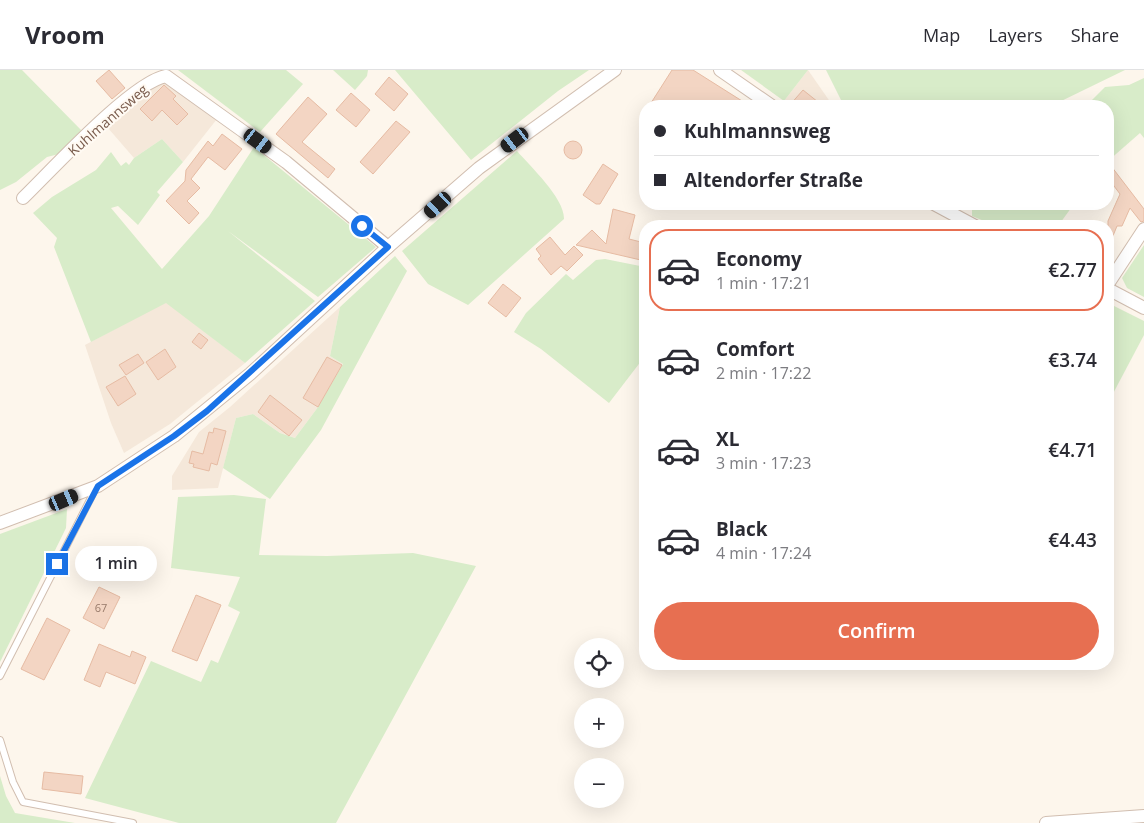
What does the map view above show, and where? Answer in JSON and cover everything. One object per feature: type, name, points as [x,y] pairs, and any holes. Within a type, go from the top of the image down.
[{"type":"street","points":[[0,523],[98,486],[174,436],[207,411],[388,247],[479,168],[615,70]]},
{"type":"street","points":[[720,70],[763,100]]},
{"type":"street","name":"Kuhlmannsweg","points":[[23,198],[88,134],[121,105],[158,77],[166,76],[286,162],[388,247]]},
{"type":"street","points":[[945,210],[964,220]]},
{"type":"street","points":[[1114,275],[1144,229]]},
{"type":"street","points":[[1114,292],[1144,308]]},
{"type":"street","points":[[1046,823],[1144,816]]},
{"type":"lane","points":[[0,676],[98,486]]},
{"type":"lane","points":[[0,740],[13,782],[23,802],[133,823]]},
{"type":"shaded area","points":[[808,70],[829,100],[785,100]]},
{"type":"shaded area","points":[[164,80],[217,119],[183,162],[162,139],[134,158],[108,128],[127,112],[123,107]]},
{"type":"shaded area","points":[[166,302],[245,363],[170,424],[124,453],[111,423],[85,345]]},
{"type":"shaded area","points":[[340,307],[330,356],[343,364],[318,407],[295,438],[280,433],[253,414],[236,418],[218,488],[172,490],[172,476],[199,432],[230,407]]},
{"type":"green space","points":[[0,70],[22,70],[82,131],[59,154],[47,157],[16,182],[0,190]]},
{"type":"green space","points":[[178,70],[286,70],[303,84],[260,132]]},
{"type":"green space","points":[[333,70],[368,70],[367,76],[355,90]]},
{"type":"green space","points":[[395,70],[589,70],[558,91],[471,160]]},
{"type":"green space","points":[[741,70],[808,70],[785,100]]},
{"type":"green space","points":[[826,70],[1125,70],[1063,100],[841,100]]},
{"type":"green space","points":[[1144,78],[1144,138],[1140,133],[1114,156],[1114,100],[1092,100],[1105,87],[1129,85]]},
{"type":"green space","points":[[162,139],[183,162],[157,192],[160,195],[138,225],[118,206],[111,208],[162,269],[209,216],[254,147],[376,247],[318,297],[228,231],[315,301],[245,363],[166,303],[91,342],[54,247],[57,238],[33,213],[52,197],[96,170],[111,152],[121,166],[126,162],[129,165],[134,158]]},
{"type":"green space","points":[[517,151],[553,193],[563,211],[564,219],[468,305],[428,284],[402,251]]},
{"type":"green space","points":[[972,210],[1070,210],[1062,220],[982,220],[972,216]]},
{"type":"green space","points":[[1144,245],[1144,297],[1127,288],[1122,278]]},
{"type":"green space","points":[[395,256],[407,271],[321,430],[270,499],[223,468],[236,418],[253,414],[280,433],[295,438],[318,407],[343,364],[330,356],[340,307]]},
{"type":"green space","points":[[605,259],[639,266],[639,364],[609,403],[541,349],[514,332],[526,313],[566,274],[573,280],[596,260]]},
{"type":"green space","points":[[1114,306],[1144,321],[1144,335],[1114,392]]},
{"type":"green space","points":[[234,495],[266,499],[259,555],[327,556],[413,553],[476,566],[336,823],[179,823],[85,798],[151,661],[201,682],[211,660],[218,663],[240,612],[228,606],[240,577],[171,568],[178,497]]},
{"type":"green space","points":[[67,509],[66,528],[0,662],[0,534]]},
{"type":"green space","points":[[0,776],[6,796],[15,813],[75,823],[0,823]]},
{"type":"building","points":[[109,70],[125,88],[112,99],[96,81]]},
{"type":"building","points":[[672,70],[693,70],[740,100],[653,100]]},
{"type":"building","points":[[389,77],[408,94],[394,111],[375,94]]},
{"type":"building","points":[[164,85],[176,96],[173,99],[188,114],[177,125],[162,110],[152,121],[140,109]]},
{"type":"building","points":[[803,90],[816,100],[794,100]]},
{"type":"building","points":[[351,93],[370,110],[356,127],[336,110]]},
{"type":"building","points":[[308,97],[327,114],[302,142],[335,169],[328,178],[276,134]]},
{"type":"building","points":[[396,121],[410,132],[373,174],[360,162]]},
{"type":"building","points":[[222,134],[242,149],[225,170],[208,157],[191,179],[200,188],[187,201],[199,213],[189,224],[166,201],[185,181],[186,170],[208,141],[213,146]]},
{"type":"building","points":[[569,141],[577,141],[582,146],[580,157],[569,159],[564,154],[564,146]]},
{"type":"building","points":[[603,164],[618,174],[600,204],[596,204],[583,195]]},
{"type":"building","points":[[1114,170],[1144,209],[1144,221],[1141,222],[1130,208],[1122,226],[1117,226],[1114,233],[1114,220],[1108,220],[1120,194],[1114,186]]},
{"type":"building","points":[[613,209],[635,215],[629,239],[639,242],[639,260],[576,245],[592,230],[606,244]]},
{"type":"building","points":[[550,237],[565,255],[574,246],[583,255],[567,271],[561,266],[551,275],[538,259],[541,256],[536,249]]},
{"type":"building","points":[[503,284],[521,298],[506,317],[488,303]]},
{"type":"building","points":[[199,333],[208,340],[201,349],[192,342]]},
{"type":"building","points":[[165,349],[176,367],[158,380],[146,362]]},
{"type":"building","points":[[138,354],[144,363],[126,375],[119,365]]},
{"type":"building","points":[[327,357],[342,365],[318,407],[303,398]]},
{"type":"building","points":[[125,376],[136,394],[118,406],[106,387]]},
{"type":"building","points":[[270,395],[302,420],[289,436],[258,412]]},
{"type":"building","points":[[214,428],[226,431],[217,465],[211,463],[209,471],[193,467],[194,464],[189,463],[192,451],[203,454],[209,432],[213,433]]},
{"type":"building","points":[[99,587],[120,597],[104,629],[83,618]]},
{"type":"building","points":[[196,595],[221,605],[197,661],[172,651]]},
{"type":"building","points":[[47,618],[70,630],[44,680],[21,669]]},
{"type":"building","points":[[99,644],[130,657],[132,651],[146,657],[135,684],[106,672],[100,687],[84,680]]},
{"type":"building","points":[[44,772],[83,776],[81,794],[42,789]]},
{"type":"route","points":[[57,564],[98,486],[174,436],[207,411],[388,247],[362,226]]}]
